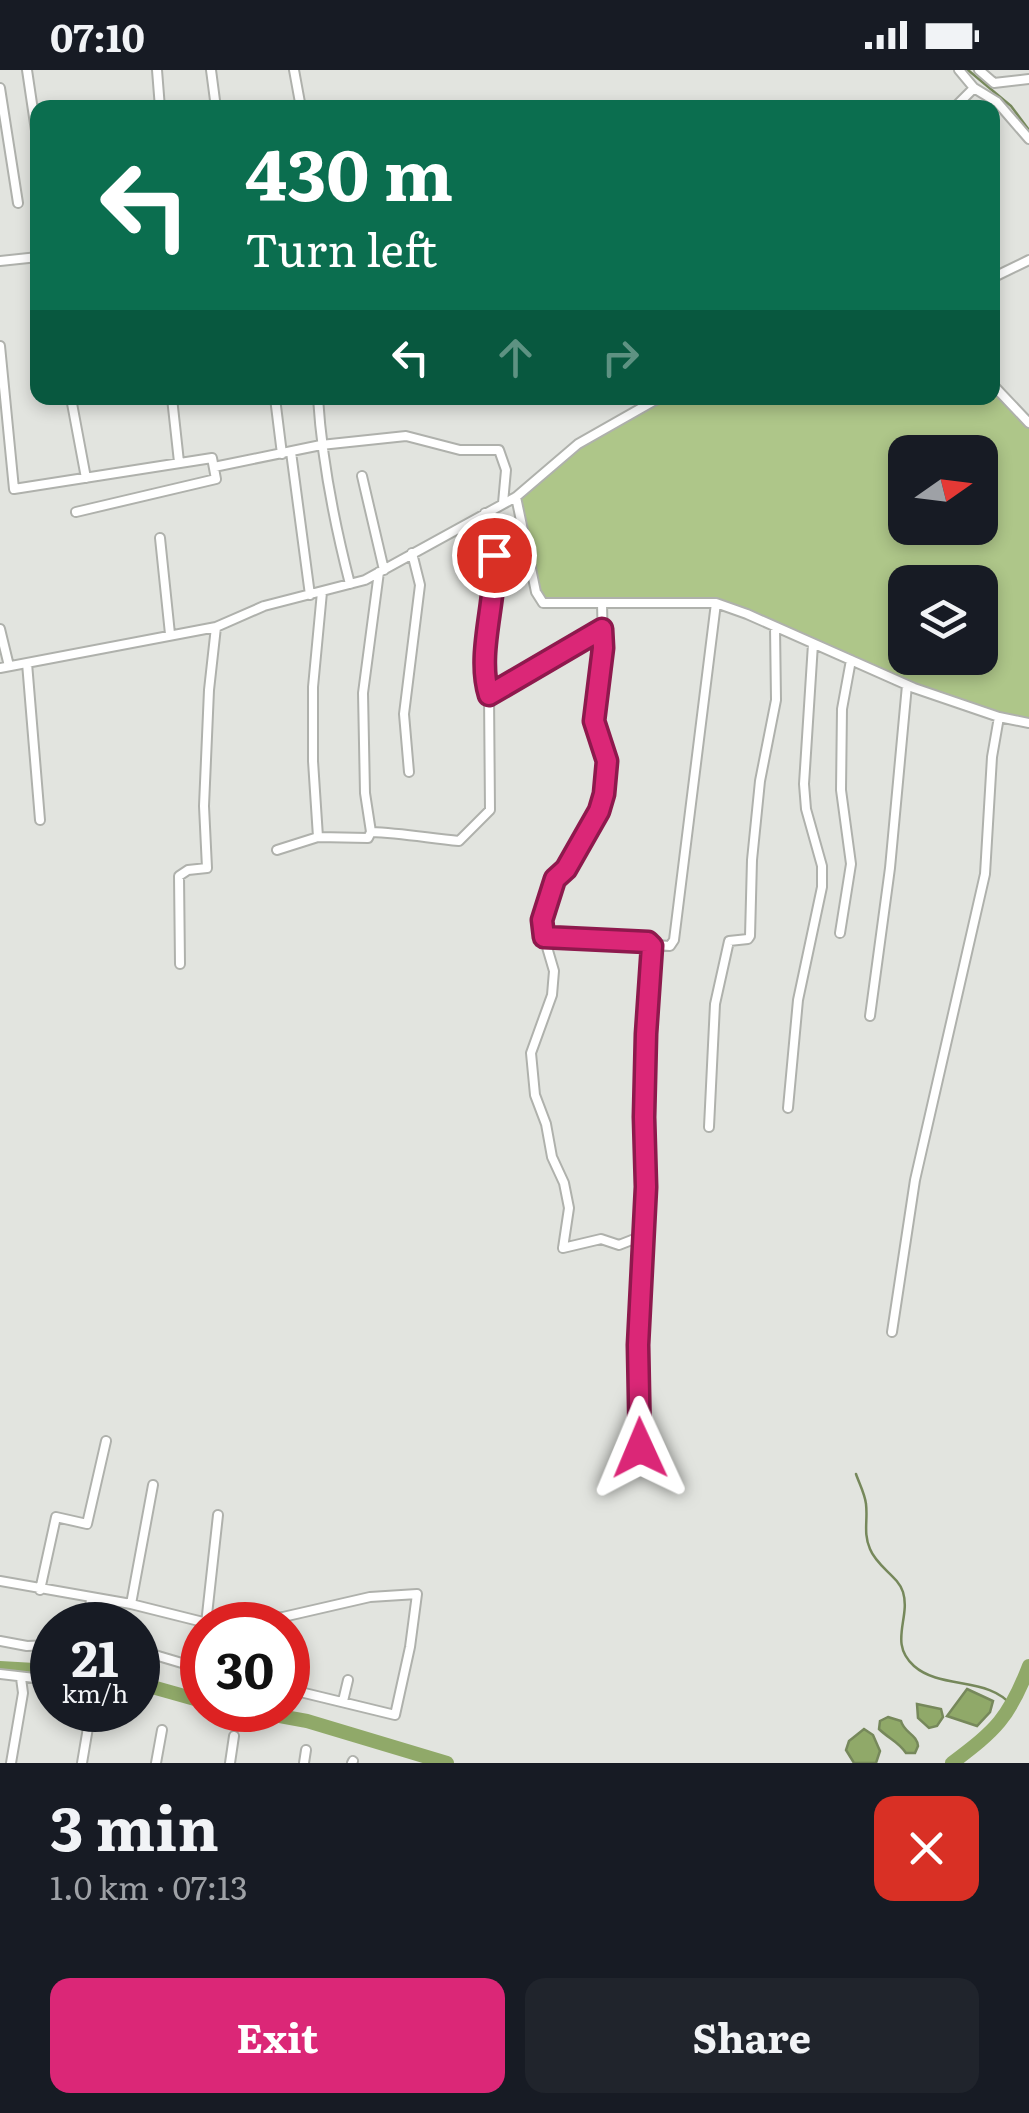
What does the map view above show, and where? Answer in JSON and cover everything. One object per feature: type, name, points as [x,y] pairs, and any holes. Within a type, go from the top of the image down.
[{"type":"street","points":[[27,70],[31,100]]},
{"type":"street","points":[[157,70],[159,100]]},
{"type":"street","points":[[210,70],[215,100]]},
{"type":"street","points":[[294,70],[300,100]]},
{"type":"street","points":[[959,70],[974,88],[994,100]]},
{"type":"street","points":[[979,70],[994,83],[1029,79]]},
{"type":"street","points":[[0,88],[18,203]]},
{"type":"street","points":[[962,100],[974,88]]},
{"type":"street","points":[[1000,105],[1029,139]]},
{"type":"street","points":[[0,261],[30,258]]},
{"type":"street","points":[[1000,274],[1029,260]]},
{"type":"street","points":[[0,346],[14,489],[212,458],[216,479],[76,512]]},
{"type":"street","points":[[1000,392],[1029,422]]},
{"type":"street","points":[[72,405],[86,478]]},
{"type":"street","points":[[173,405],[180,462]]},
{"type":"street","points":[[276,405],[310,594]]},
{"type":"street","points":[[318,405],[330,501],[350,584]]},
{"type":"street","points":[[0,629],[5,667],[216,628],[264,606],[350,584],[516,497],[578,444],[646,405]]},
{"type":"street","points":[[214,468],[321,445],[406,436],[460,450],[499,450],[506,470],[504,504]]},
{"type":"street","points":[[277,850],[318,837],[368,838],[371,832],[365,793],[363,693],[381,571],[362,476]]},
{"type":"street","points":[[516,497],[539,600],[544,603],[716,603],[906,684],[1000,717],[1029,723]]},
{"type":"street","points":[[371,832],[459,841],[488,814],[489,695],[484,675],[496,583],[485,513]]},
{"type":"street","points":[[160,538],[170,634]]},
{"type":"street","points":[[409,772],[404,721],[420,585],[412,554]]},
{"type":"street","points":[[318,837],[313,687],[322,592]]},
{"type":"street","points":[[602,602],[603,648],[594,721],[607,761],[604,794],[599,811],[566,869],[555,879],[542,920],[554,971],[552,995],[534,1041],[531,1064],[535,1096],[569,1208],[563,1248],[602,1239],[619,1244],[642,1236]]},
{"type":"street","points":[[544,937],[670,946],[676,930],[716,603]]},
{"type":"street","points":[[709,1127],[715,1004],[729,941],[748,940],[750,936],[760,781],[776,700],[775,627]]},
{"type":"street","points":[[180,964],[180,876],[188,870],[207,868],[204,806],[208,690],[216,628]]},
{"type":"street","points":[[489,695],[602,629]]},
{"type":"street","points":[[788,1108],[798,1000],[822,887],[822,866],[806,809],[804,784],[813,644]]},
{"type":"street","points":[[840,933],[850,864],[840,790],[842,709],[851,660]]},
{"type":"street","points":[[27,663],[40,820]]},
{"type":"street","points":[[870,1016],[890,868],[906,684]]},
{"type":"street","points":[[892,1332],[915,1180],[985,874],[992,758],[1000,717]]},
{"type":"street","points":[[634,1457],[640,1448],[638,1345],[652,946]]},
{"type":"street","points":[[40,1590],[56,1517],[88,1524],[106,1441]]},
{"type":"street","points":[[131,1602],[154,1485]]},
{"type":"street","points":[[208,1602],[218,1514]]},
{"type":"street","points":[[0,1581],[118,1602]]},
{"type":"street","points":[[310,1611],[370,1597],[416,1594],[410,1647],[394,1715],[310,1694]]},
{"type":"street","points":[[91,1598],[91,1602]]},
{"type":"street","points":[[0,1641],[30,1646]]},
{"type":"street","points":[[0,1674],[30,1679]]},
{"type":"street","points":[[11,1763],[21,1678]]},
{"type":"street","points":[[343,1701],[348,1680]]},
{"type":"street","points":[[156,1763],[162,1730]]},
{"type":"street","points":[[82,1763],[88,1732]]},
{"type":"street","points":[[230,1763],[234,1736]]},
{"type":"street","points":[[304,1763],[306,1750]]},
{"type":"shaded area","points":[[1000,392],[1029,423],[1029,723],[914,688],[716,603],[539,600],[516,497],[563,456],[647,405],[1000,405]]},
{"type":"shaded area","points":[[967,1689],[993,1701],[990,1712],[977,1726],[947,1716]]},
{"type":"shaded area","points":[[917,1704],[941,1709],[943,1717],[937,1726],[929,1728],[918,1718]]},
{"type":"shaded area","points":[[888,1717],[901,1721],[915,1739],[915,1753],[906,1753],[879,1729],[880,1721]]},
{"type":"shaded area","points":[[864,1729],[873,1735],[880,1751],[876,1763],[854,1763],[846,1750],[849,1741]]},
{"type":"waterway","points":[[968,70],[1011,106],[1029,130]]},
{"type":"waterway","points":[[856,1474],[865,1500],[870,1549],[903,1592],[901,1639],[906,1657],[925,1673],[992,1691],[1013,1707]]},
{"type":"waterway","points":[[952,1763],[1000,1722],[1029,1666]]},
{"type":"waterway","points":[[0,1668],[30,1670]]},
{"type":"waterway","points":[[160,1689],[180,1695]]},
{"type":"waterway","points":[[310,1722],[447,1763]]},
{"type":"route","points":[[494,555],[495,590],[484,675],[489,695],[602,629],[594,721],[607,761],[604,794],[599,811],[566,869],[555,879],[542,920],[544,937],[648,942],[652,946],[638,1345],[640,1448]]}]
